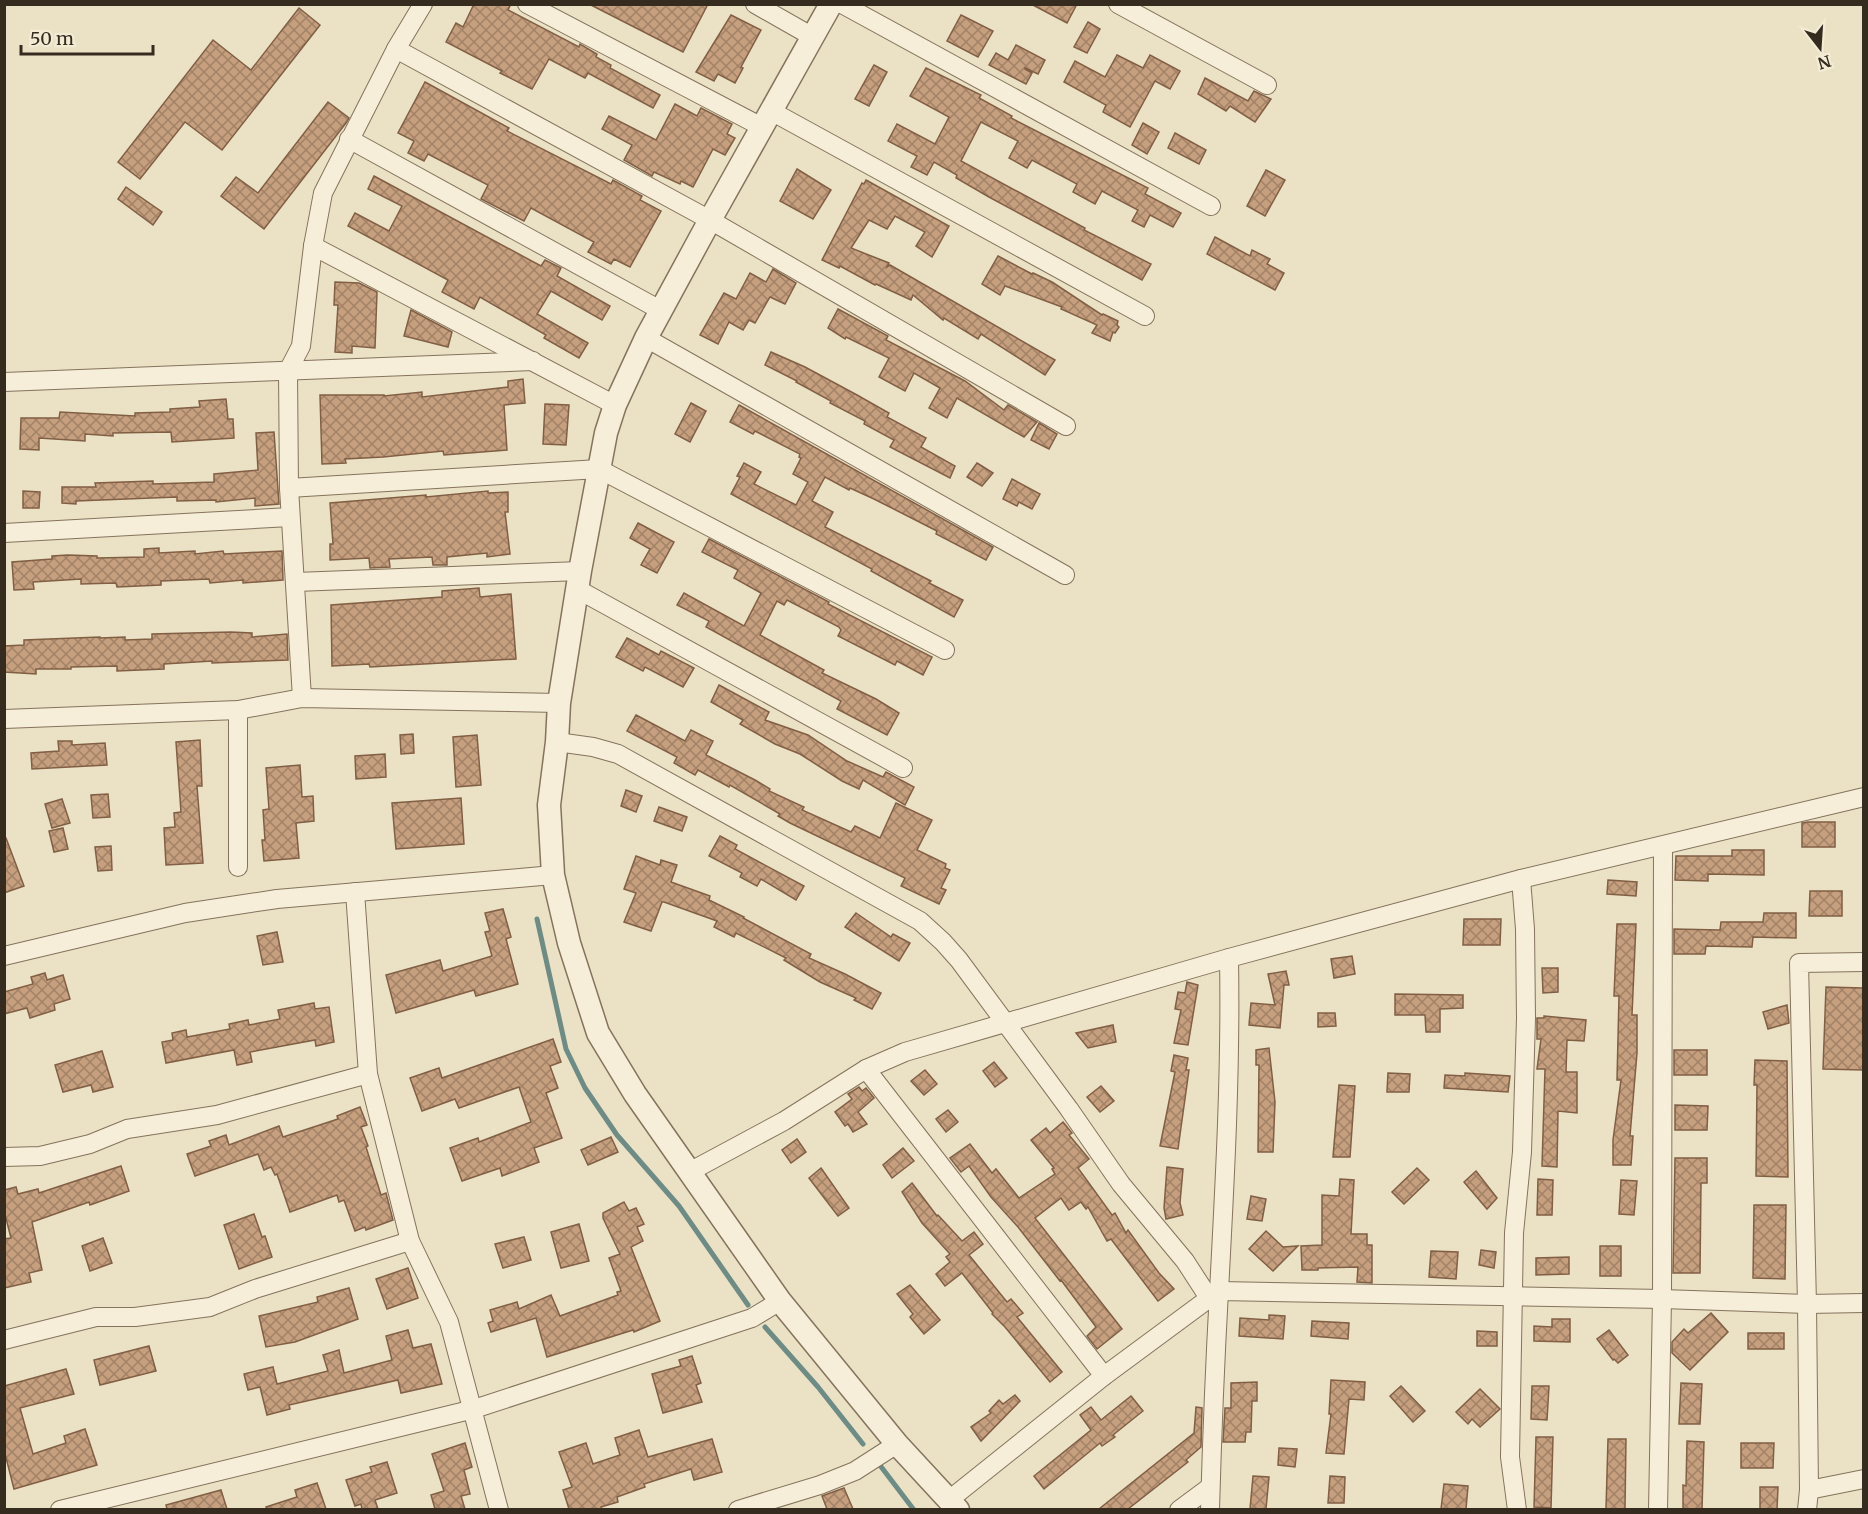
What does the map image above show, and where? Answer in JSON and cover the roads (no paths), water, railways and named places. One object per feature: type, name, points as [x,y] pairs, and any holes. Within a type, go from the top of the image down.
[{"type":"street","points":[[302,698],[290,517],[288,370],[301,346],[313,246],[323,194],[396,49],[423,4]]},
{"type":"street","points":[[527,4],[767,119],[1145,316]]},
{"type":"street","points":[[755,4],[813,37]]},
{"type":"street","points":[[831,4],[646,338],[615,405],[606,433],[579,580],[559,703],[557,742],[549,805],[553,875],[569,943],[598,1033],[635,1094],[780,1301],[897,1444],[954,1505],[1104,1376],[1214,1294],[1512,1296],[1807,1304],[1863,1303]]},
{"type":"street","points":[[842,4],[1211,206]]},
{"type":"street","points":[[1118,4],[1267,85]]},
{"type":"street","points":[[396,49],[710,220],[1066,426]]},
{"type":"street","points":[[349,139],[662,310]]},
{"type":"street","points":[[313,246],[615,405]]},
{"type":"street","points":[[646,338],[1065,575]]},
{"type":"street","points":[[4,382],[533,361]]},
{"type":"street","points":[[289,488],[599,469],[945,650]]},
{"type":"street","points":[[4,533],[290,517]]},
{"type":"street","points":[[296,582],[579,580],[903,768]]},
{"type":"street","points":[[9,721],[238,711],[302,698],[559,703]]},
{"type":"street","points":[[238,711],[238,867]]},
{"type":"street","points":[[557,742],[599,748],[618,754],[920,921],[944,942],[1069,1109],[1121,1184],[1214,1294]]},
{"type":"street","points":[[691,1171],[784,1121],[866,1069],[905,1052],[1229,958],[1521,879],[1863,797]]},
{"type":"street","points":[[1658,1509],[1662,1299],[1664,846]]},
{"type":"street","points":[[4,956],[185,913],[278,899],[553,875]]},
{"type":"street","points":[[1517,1509],[1510,1457],[1514,1233],[1522,1152],[1526,1029],[1525,929],[1521,879]]},
{"type":"street","points":[[355,892],[368,1074],[410,1241],[449,1322],[499,1509]]},
{"type":"street","points":[[1210,1509],[1214,1294],[1227,1161],[1229,958]]},
{"type":"street","points":[[1807,1509],[1809,1490],[1807,1304],[1799,963],[1863,962]]},
{"type":"street","points":[[866,1069],[1104,1376]]},
{"type":"street","points":[[4,1157],[40,1156],[90,1144],[128,1129],[217,1115],[368,1074]]},
{"type":"street","points":[[4,1340],[96,1317],[135,1317],[210,1307],[255,1289],[410,1241]]},
{"type":"street","points":[[60,1509],[474,1409],[752,1318],[780,1301]]},
{"type":"street","points":[[738,1509],[820,1485],[855,1471],[897,1444]]},
{"type":"street","points":[[1809,1490],[1863,1479]]},
{"type":"street","points":[[1179,1509],[1210,1487]]},
{"type":"waterway","points":[[537,919],[566,1049],[585,1088],[617,1135],[679,1206],[748,1305]]},
{"type":"waterway","points":[[765,1327],[818,1387],[863,1444]]},
{"type":"waterway","points":[[879,1464],[914,1510]]}]
